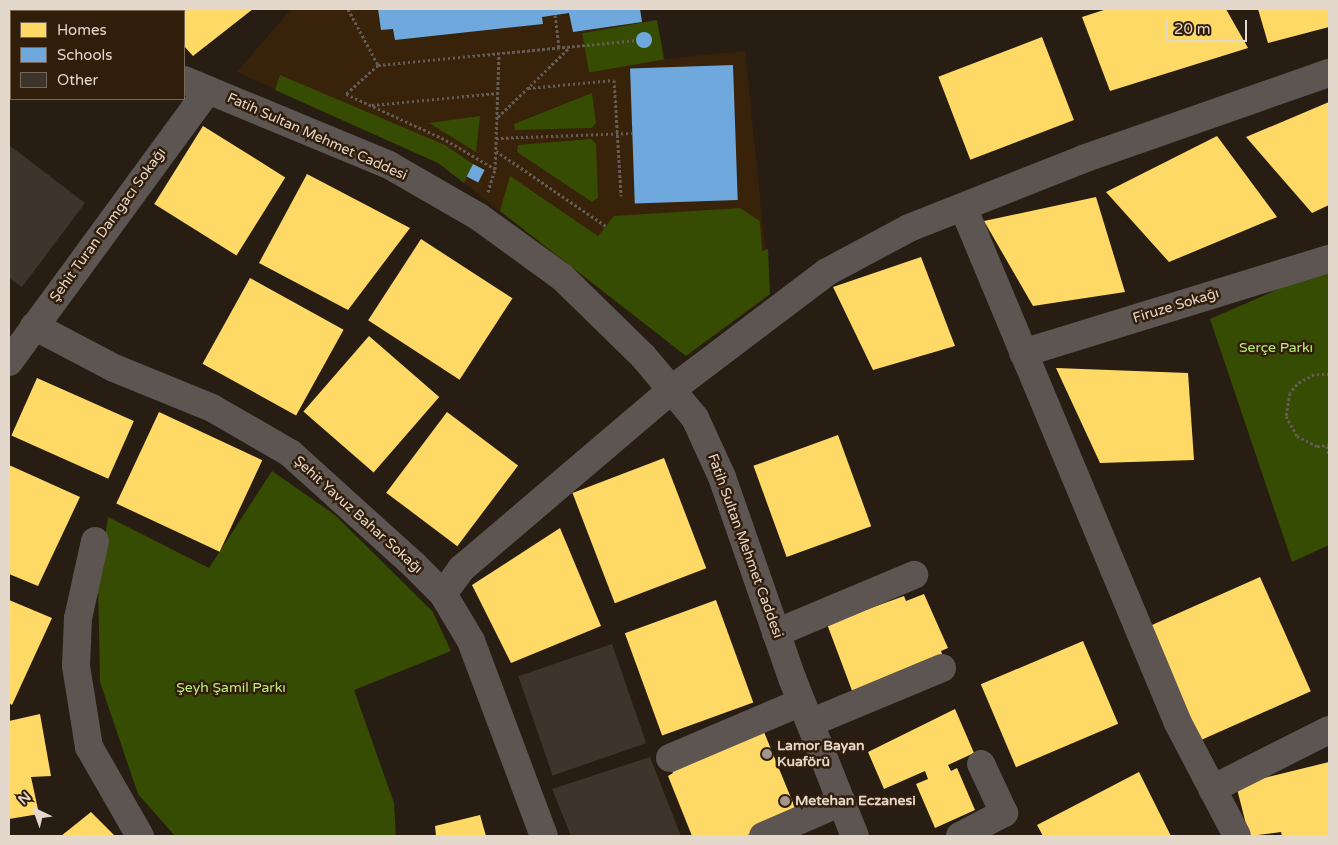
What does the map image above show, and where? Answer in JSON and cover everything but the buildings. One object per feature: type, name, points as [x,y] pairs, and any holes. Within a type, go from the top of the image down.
[{"type":"street","points":[[443,594],[461,569],[671,390],[827,272],[909,228],[1101,152],[1329,73]]},
{"type":"street","name":"Şehit Turan Damgacı Sokağı","points":[[9,362],[196,85]]},
{"type":"street","name":"Fatih Sultan Mehmet Caddesi","points":[[196,85],[389,165],[479,216],[562,277],[671,390],[695,418],[722,477],[776,633],[856,836]]},
{"type":"street","points":[[963,207],[1178,723],[1237,836]]},
{"type":"street","name":"Firuze Sokağı","points":[[1024,353],[1329,260]]},
{"type":"street","name":"Şehit Yavuz Bahar Sokağı","points":[[34,326],[114,368],[212,408],[290,453],[443,594],[471,641],[544,836]]},
{"type":"street","points":[[95,541],[78,618],[76,666],[90,747],[140,836]]},
{"type":"street","points":[[776,633],[914,575]]},
{"type":"street","points":[[670,758],[942,668]]},
{"type":"street","points":[[1212,789],[1329,730]]},
{"type":"street","points":[[960,836],[1004,813],[981,764]]},
{"type":"street","points":[[762,836],[842,802]]},
{"type":"path","points":[[348,9],[378,66]]},
{"type":"path","points":[[555,15],[559,50]]},
{"type":"path","points":[[499,55],[495,169],[346,94],[378,66],[499,55],[559,50],[637,40]]},
{"type":"path","points":[[497,117],[568,49]]},
{"type":"path","points":[[528,88],[614,80],[621,196]]},
{"type":"path","points":[[370,105],[498,93]]},
{"type":"path","points":[[496,138],[632,133]]},
{"type":"path","points":[[496,150],[606,226]]},
{"type":"path","points":[[1329,374],[1305,377],[1290,393],[1286,404],[1286,416],[1297,436],[1328,446],[1329,457]]},
{"type":"shaded area","points":[[291,9],[640,9],[642,22],[657,20],[665,59],[745,51],[770,294],[686,356],[438,163],[237,72]]},
{"type":"green space","points":[[657,20],[664,59],[589,73],[582,33]]},
{"type":"green space","points":[[280,75],[445,145],[473,164],[464,183],[438,163],[275,90]]},
{"type":"green space","points":[[592,93],[596,123],[592,128],[515,130],[514,124]]},
{"type":"green space","points":[[480,116],[476,152],[429,123]]},
{"type":"green space","points":[[591,139],[596,144],[598,198],[592,202],[517,152],[518,145]]},
{"type":"green space","points":[[510,176],[598,236],[614,216],[740,208],[760,221],[762,251],[768,249],[770,294],[686,356],[500,211]]},
{"type":"green space","name":"Serçe Parkı","points":[[1329,267],[1329,545],[1292,562],[1210,319]]},
{"type":"green space","name":"Şeyh Şamil Parkı","points":[[272,471],[335,515],[433,612],[451,651],[354,690],[394,803],[396,836],[175,836],[138,794],[100,682],[98,581],[108,517],[209,568]]},
{"type":"place","name":"Lamor Bayan Kuaförü","points":[[767,754]]},
{"type":"place","name":"Metehan Eczanesi","points":[[785,801]]}]
